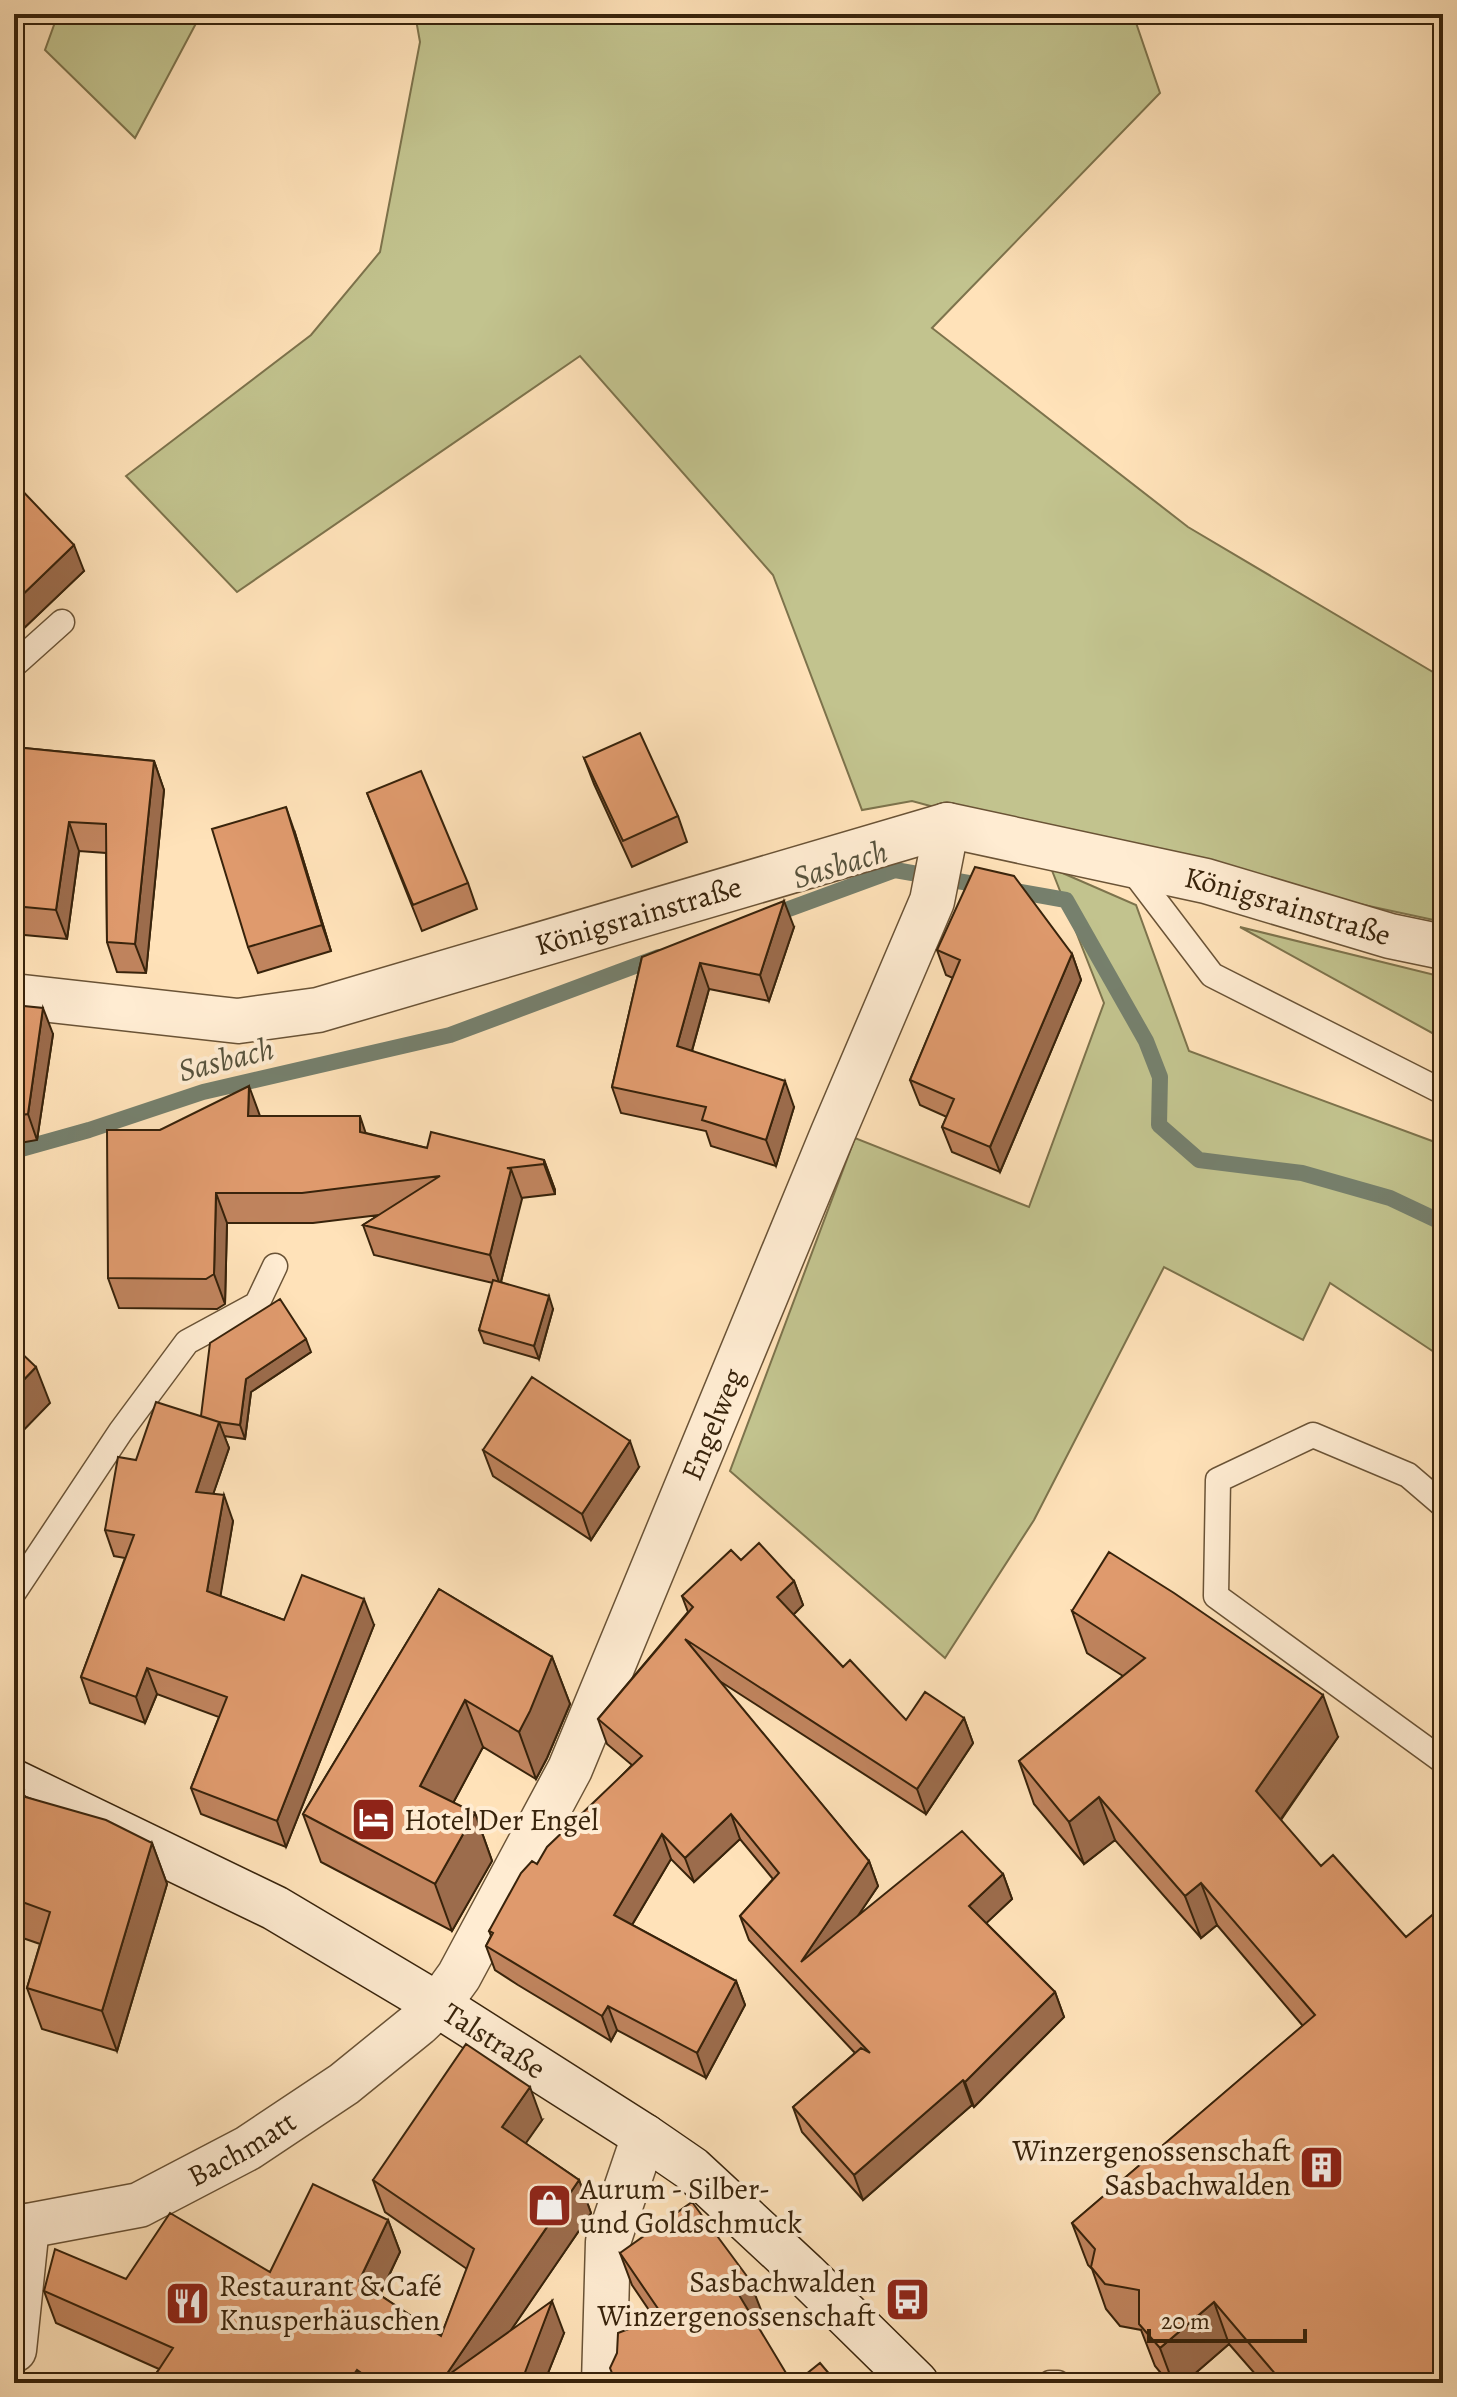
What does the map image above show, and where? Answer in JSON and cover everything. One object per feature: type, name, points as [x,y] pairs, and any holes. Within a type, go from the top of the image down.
[{"type":"street","name":"Königsrainstraße","points":[[14,996],[238,1021],[318,1010],[947,825],[1206,881],[1390,936],[1443,947]]},
{"type":"street","name":"Engelweg","points":[[438,2005],[459,1976],[570,1769],[932,901],[947,825]]},
{"type":"street","name":"Talstraße","points":[[14,1782],[275,1908],[438,2005],[644,2136],[692,2169],[916,2383]]},
{"type":"street","name":"Bachmatt","points":[[20,2226],[139,2205],[248,2148],[344,2084],[438,2005]]},
{"type":"street","points":[[604,2383],[608,2242],[644,2136]]},
{"type":"street","points":[[14,2350],[20,2226]]},
{"type":"lane","points":[[14,665],[62,622]]},
{"type":"lane","points":[[1128,864],[1212,975],[1443,1092]]},
{"type":"lane","points":[[14,1592],[121,1431],[187,1342],[257,1304],[275,1266]]},
{"type":"lane","points":[[1443,1505],[1408,1475],[1313,1435],[1218,1480],[1216,1596],[1443,1761]]},
{"type":"lane","points":[[1050,2383],[1058,2383]]},
{"type":"green space","points":[[58,14],[201,14],[135,138],[45,50]]},
{"type":"green space","points":[[415,14],[1133,14],[1160,93],[932,328],[1188,527],[1443,678],[1443,922],[1038,835],[912,801],[862,810],[773,575],[580,356],[237,592],[126,476],[311,335],[380,252],[420,42]]},
{"type":"green space","points":[[1051,868],[1136,905],[1189,1051],[1443,1145],[1443,1358],[1330,1283],[1303,1340],[1164,1267],[1034,1520],[945,1658],[730,1471],[855,1138],[1029,1207],[1104,1003]]},
{"type":"green space","points":[[1240,927],[1443,977],[1443,1039]]},
{"type":"building","points":[[14,482],[74,545],[14,603]]},
{"type":"building","points":[[640,733],[678,816],[623,841],[584,758]]},
{"type":"building","points":[[14,747],[154,761],[135,944],[107,942],[106,824],[69,822],[56,910],[14,906]]},
{"type":"building","points":[[421,771],[468,883],[413,905],[367,793]]},
{"type":"building","points":[[286,807],[322,925],[248,947],[212,829]]},
{"type":"building","points":[[975,867],[1014,876],[1072,954],[990,1147],[942,1127],[954,1099],[910,1080],[960,960],[937,950]]},
{"type":"building","points":[[784,901],[760,975],[700,963],[677,1046],[785,1081],[766,1140],[702,1120],[706,1107],[612,1087],[642,957]]},
{"type":"building","points":[[14,1005],[43,1008],[28,1114],[14,1116]]},
{"type":"building","points":[[249,1086],[248,1116],[360,1116],[360,1132],[427,1148],[431,1132],[544,1160],[544,1164],[507,1168],[511,1169],[490,1255],[363,1225],[440,1176],[302,1193],[216,1193],[214,1274],[206,1279],[108,1278],[107,1130],[160,1130]]},
{"type":"building","points":[[493,1280],[549,1296],[534,1346],[479,1330]]},
{"type":"building","points":[[280,1299],[306,1339],[246,1379],[240,1425],[201,1416],[210,1343]]},
{"type":"building","points":[[14,1346],[36,1367],[14,1390]]},
{"type":"building","points":[[532,1377],[630,1441],[582,1514],[483,1450]]},
{"type":"building","points":[[156,1402],[219,1422],[196,1492],[224,1495],[207,1591],[284,1620],[302,1575],[364,1599],[277,1821],[191,1788],[227,1697],[147,1668],[136,1697],[81,1677],[134,1535],[105,1530],[118,1457],[136,1460]]},
{"type":"building","points":[[759,1543],[794,1581],[777,1597],[843,1667],[850,1660],[906,1720],[925,1692],[964,1718],[917,1789],[685,1639],[869,1861],[801,1962],[962,1831],[1003,1874],[969,1906],[1055,1992],[965,2082],[963,2080],[854,2175],[793,2107],[861,2048],[870,2053],[740,1916],[779,1873],[731,1814],[685,1858],[662,1834],[614,1915],[736,1981],[697,2053],[608,2006],[602,2016],[486,1946],[493,1933],[489,1931],[521,1873],[532,1861],[537,1864],[547,1847],[642,1756],[598,1719],[693,1607],[682,1596],[731,1550],[741,1560]]},
{"type":"building","points":[[1109,1552],[1323,1695],[1256,1791],[1321,1866],[1333,1855],[1406,1937],[1443,1906],[1443,2383],[1283,2383],[1214,2302],[1160,2348],[1139,2324],[1139,2290],[1105,2284],[1091,2267],[1095,2249],[1072,2223],[1315,2015],[1201,1883],[1185,1896],[1099,1797],[1069,1822],[1019,1761],[1145,1658],[1072,1611]]},
{"type":"building","points":[[439,1589],[552,1657],[519,1732],[465,1700],[420,1786],[475,1813],[435,1884],[303,1814]]},
{"type":"building","points":[[14,1786],[24,1790],[22,1796],[106,1820],[152,1843],[102,2011],[27,1988],[50,1912],[14,1899]]},
{"type":"building","points":[[466,2044],[530,2087],[502,2127],[579,2180],[444,2378],[552,2301],[521,2383],[375,2383],[357,2370],[348,2383],[150,2383],[173,2348],[44,2291],[55,2249],[126,2279],[170,2213],[270,2272],[313,2184],[388,2220],[359,2281],[441,2336],[474,2249],[373,2180]]},
{"type":"building","points":[[692,2202],[749,2279],[736,2290],[792,2383],[616,2383],[610,2368],[617,2353],[618,2333],[663,2316],[620,2253]]},
{"type":"building","points":[[820,2363],[837,2383],[795,2383]]},
{"type":"waterway","name":"Sasbach","points":[[767,917],[895,870],[1066,900],[1146,1041],[1160,1077],[1159,1125],[1199,1160],[1302,1173],[1390,1198],[1443,1223]]},
{"type":"waterway","name":"Sasbach","points":[[14,1151],[203,1092],[450,1035],[659,957]]},
{"type":"place","name":"Hotel Der Engel","points":[[373,1820]]},
{"type":"place","name":"Winzergenossenschaft Sasbachwalden","points":[[1322,2168]]},
{"type":"place","name":"Aurum - Silber- und Goldschmuck","points":[[549,2206]]},
{"type":"place","name":"Sasbachwalden Winzergenossenschaft","points":[[907,2299]]},
{"type":"place","name":"Restaurant & Café Knusperhäuschen","points":[[188,2303]]}]
